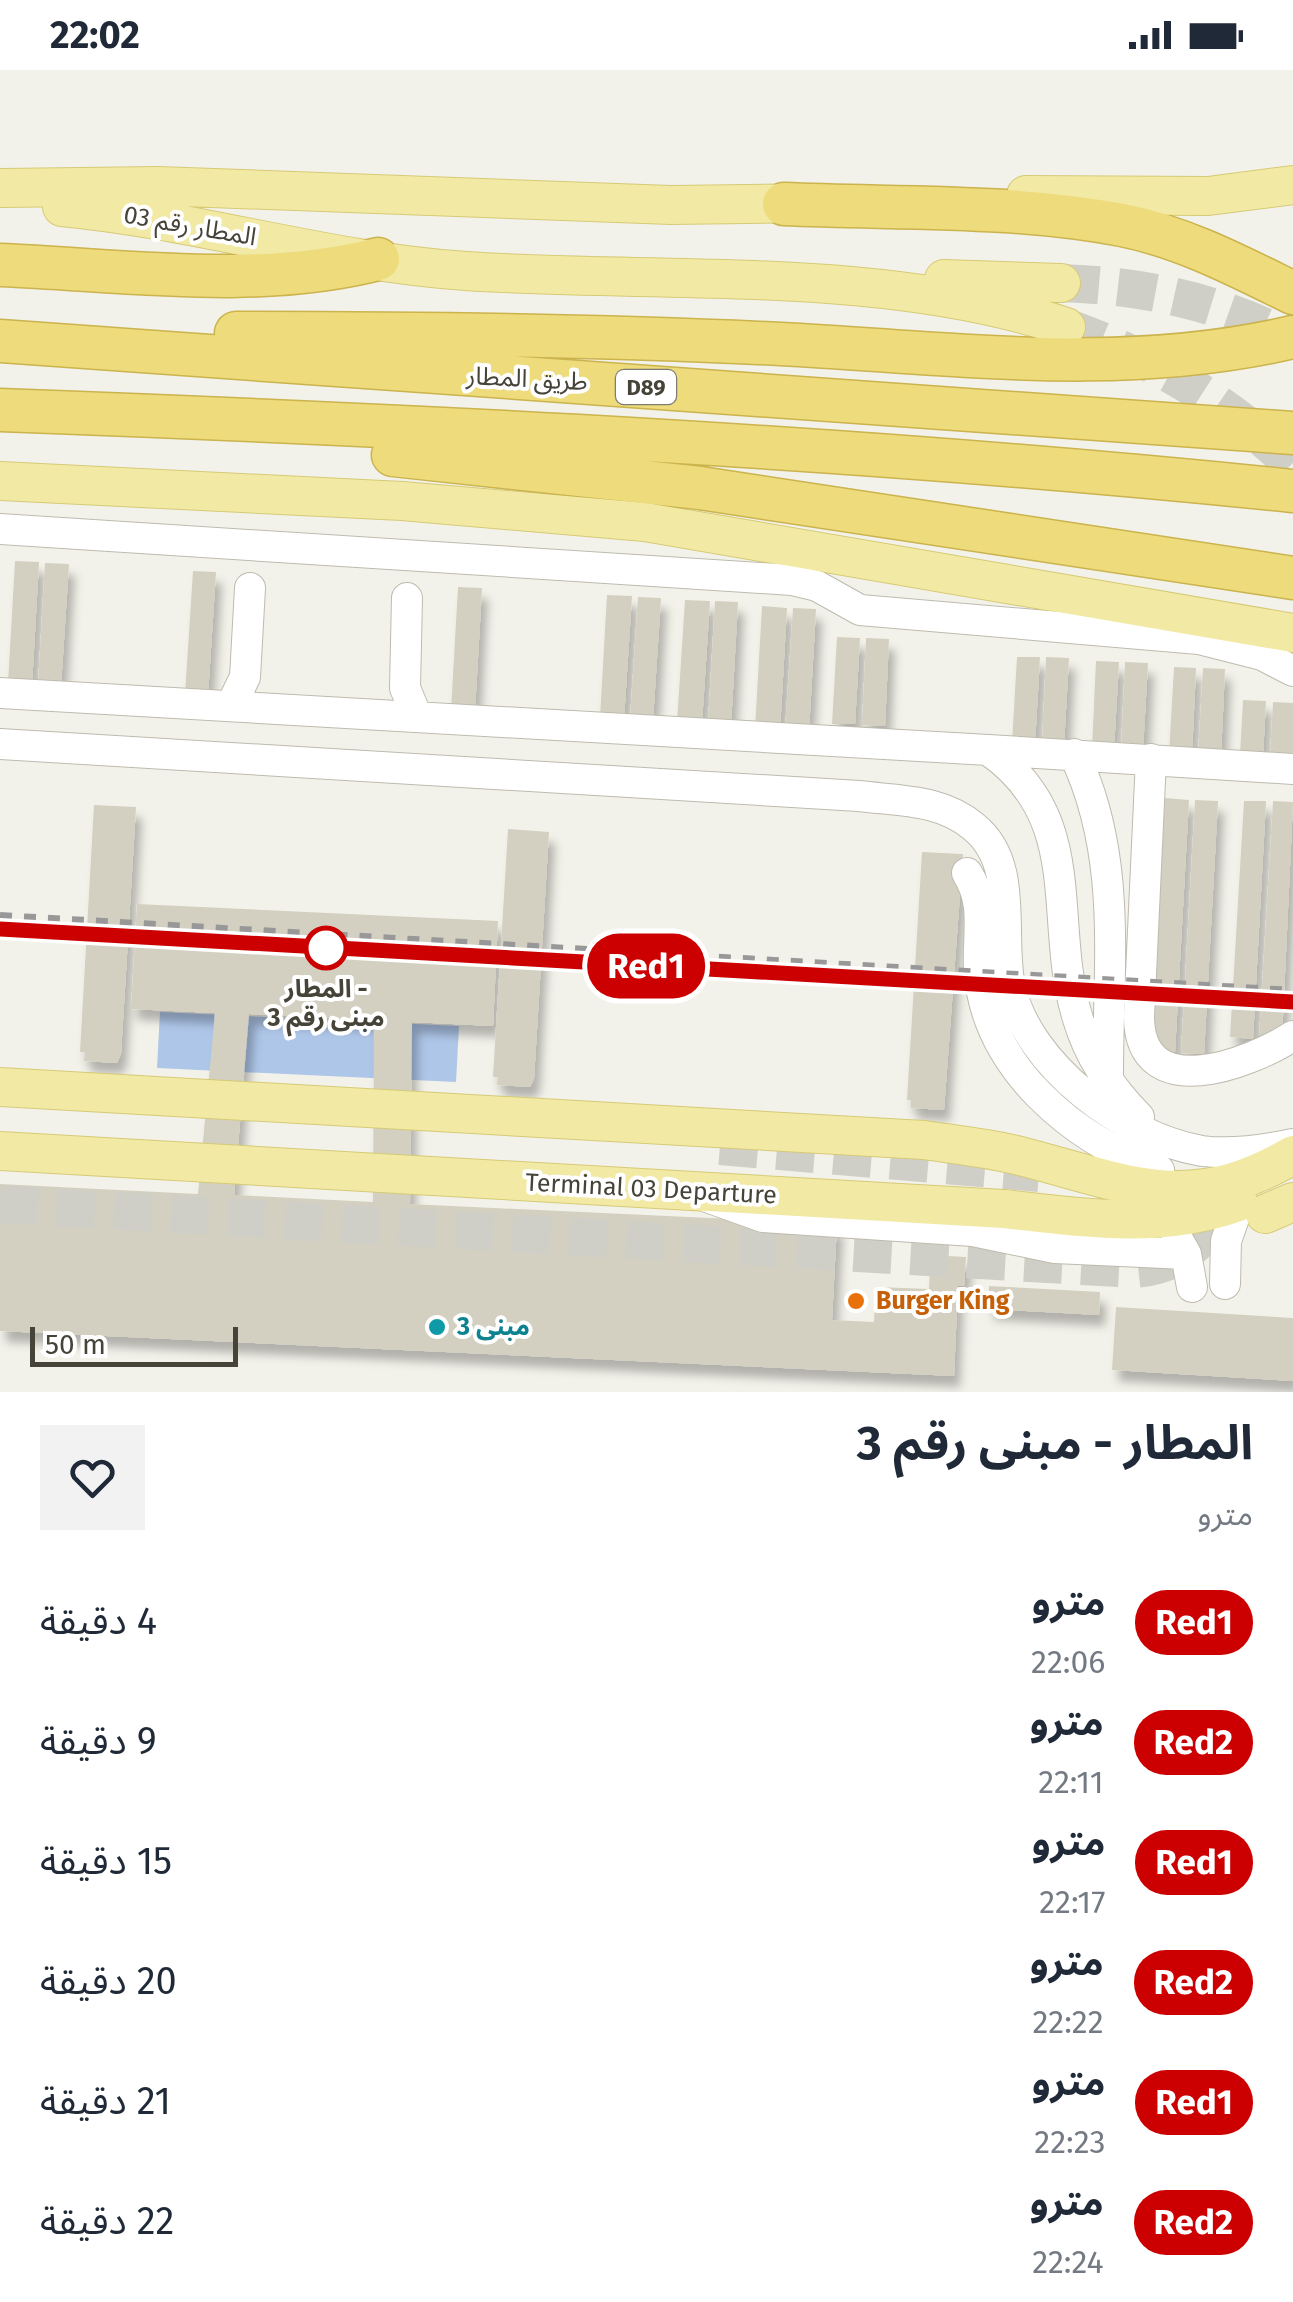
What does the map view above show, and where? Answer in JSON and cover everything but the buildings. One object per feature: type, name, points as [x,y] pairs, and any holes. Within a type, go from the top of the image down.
[{"type":"highway","points":[[784,204],[1056,216],[1124,225],[1223,258],[1293,292]]},
{"type":"highway","points":[[0,265],[262,275],[320,271],[378,259]]},
{"type":"highway","points":[[98,346],[228,333],[584,336],[1118,362],[1222,352],[1293,337]]},
{"type":"highway","name":"طريق المطار","points":[[0,341],[1293,432]]},
{"type":"highway","name":"D89","points":[[0,410],[232,419],[992,463],[1293,491]]},
{"type":"highway","points":[[232,419],[361,450],[630,478],[1293,578]]},
{"type":"main road","points":[[0,188],[158,186],[500,200],[784,204],[950,196],[1208,196],[1293,185]]},
{"type":"main road","name":"المطار رقم 03","points":[[0,201],[140,216],[465,271],[760,280]]},
{"type":"main road","points":[[760,280],[1061,283]]},
{"type":"main road","points":[[760,280],[960,300],[1066,327]]},
{"type":"main road","points":[[0,481],[476,506],[646,522],[1293,633]]},
{"type":"main road","points":[[0,1087],[924,1140],[1022,1156],[1151,1190],[1223,1185],[1293,1155]]},
{"type":"main road","name":"Terminal 03 Departure","points":[[0,1150],[1155,1220],[1210,1212],[1275,1194]]},
{"type":"lane","points":[[0,529],[792,580],[817,586],[860,610],[1199,638],[1262,655],[1293,671]]},
{"type":"lane","points":[[231,706],[245,677],[250,588]]},
{"type":"lane","points":[[407,598],[405,688],[417,716]]},
{"type":"lane","points":[[0,694],[1293,769]]},
{"type":"lane","points":[[0,744],[859,796],[940,805],[976,828],[1001,874],[1010,986],[1020,1018],[1037,1048],[1087,1096],[1164,1156]]},
{"type":"lane","points":[[988,750],[1010,766],[1044,810],[1061,874],[1078,1019],[1108,1080],[1164,1156]]},
{"type":"lane","points":[[1074,754],[1091,790],[1108,867],[1108,1080]]},
{"type":"lane","points":[[1152,759],[1139,1017],[1139,1035],[1146,1052],[1176,1069],[1216,1069],[1270,1052],[1293,1036]]},
{"type":"lane","points":[[967,873],[980,902],[984,998],[1007,1052],[1039,1095],[1079,1130],[1128,1159],[1293,1144]]},
{"type":"lane","points":[[696,1191],[740,1212],[763,1217],[973,1232],[1055,1248],[1186,1254]]},
{"type":"lane","points":[[1225,1284],[1226,1241],[1275,1194]]},
{"type":"lane","points":[[1155,1220],[1179,1240],[1186,1254],[1192,1287]]},
{"type":"water","points":[[160,1012],[459,1026],[456,1082],[157,1068]]},
{"type":"tunnel","points":[[1061,283],[1180,298],[1237,315],[1293,341]]},
{"type":"tunnel","points":[[1066,327],[1129,353],[1187,384],[1241,421],[1293,465]]},
{"type":"tunnel","points":[[720,1146],[1039,1173]]},
{"type":"tunnel","points":[[0,1204],[1135,1269],[1178,1257],[1211,1227]]},
{"type":"railway","points":[[0,916],[1293,991]]},
{"type":"metro line","name":"Red1","points":[[0,929],[1293,1002]]},
{"type":"place","name":"المطار - مبنى رقم 3","points":[[326,948]]},
{"type":"place","name":"Burger King","points":[[856,1301]]},
{"type":"place","name":"مبنى 3","points":[[437,1327]]}]
